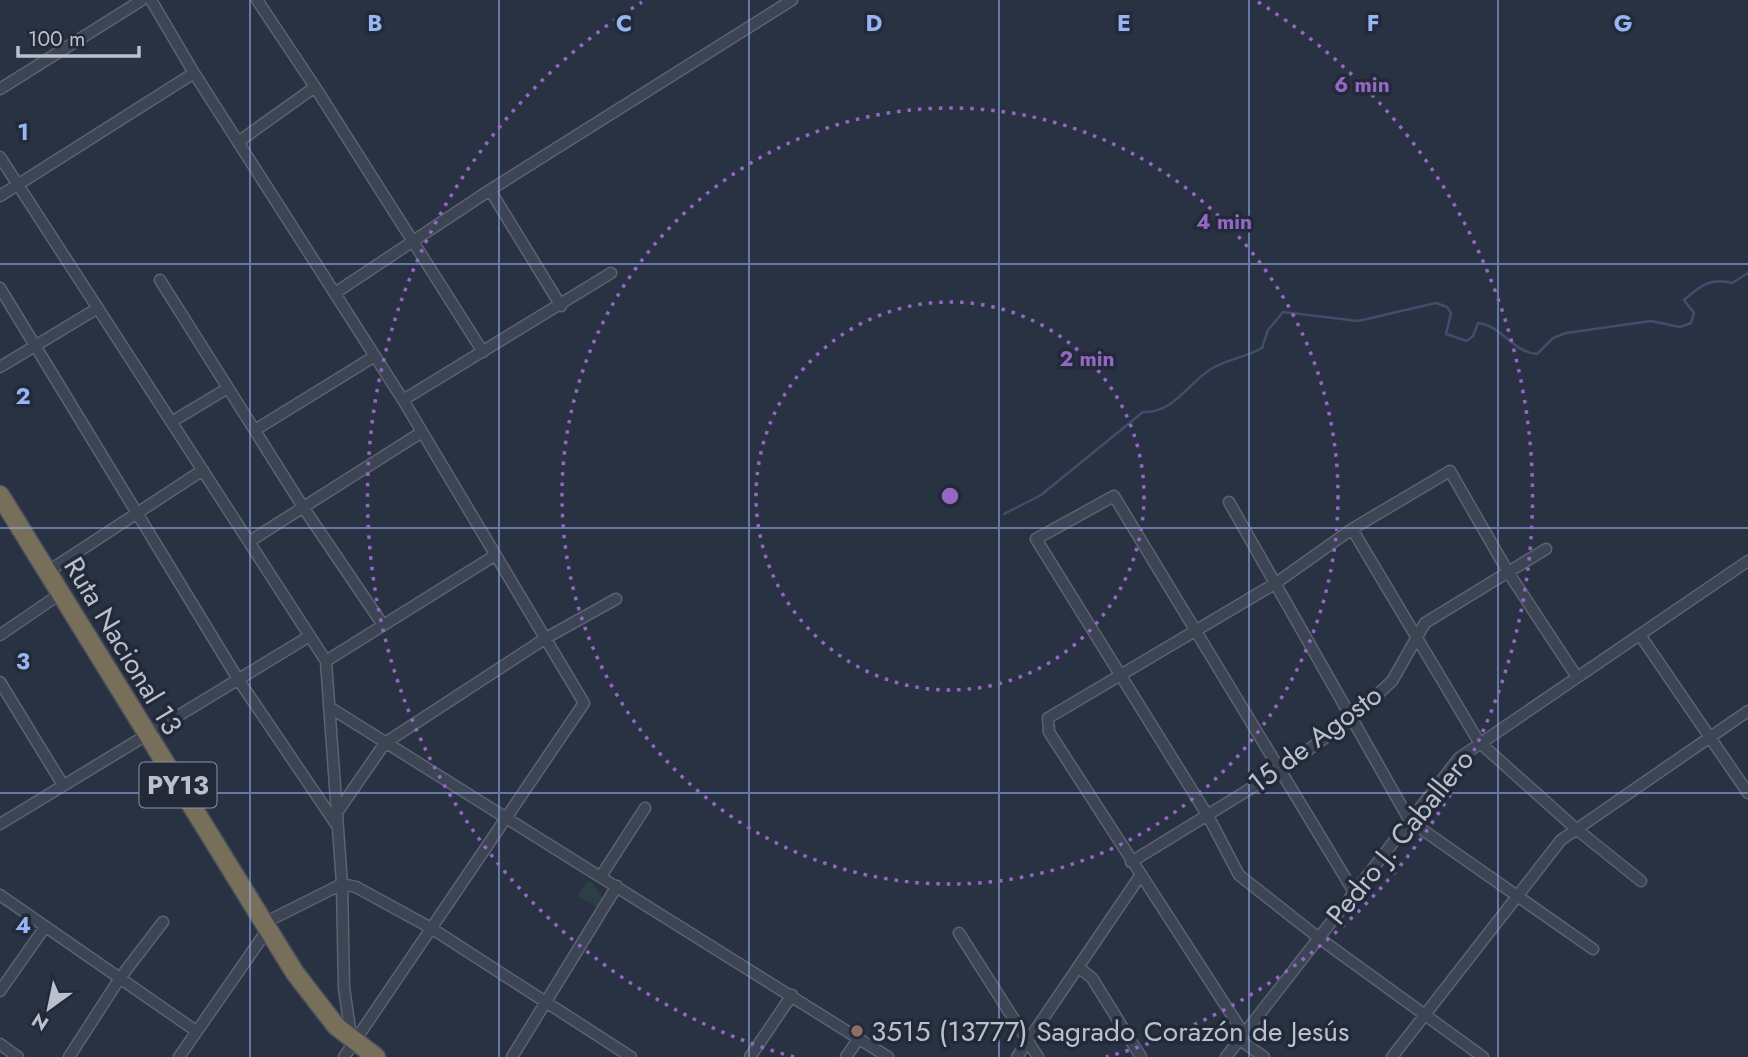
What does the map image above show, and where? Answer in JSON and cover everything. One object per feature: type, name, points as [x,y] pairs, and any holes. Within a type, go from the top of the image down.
[{"type":"highway","name":"Ruta Nacional 13","points":[[0,495],[146,734],[320,1008],[353,1041],[376,1057]]},
{"type":"street","points":[[0,89],[142,0]]},
{"type":"street","points":[[151,0],[194,73],[403,400],[584,703],[344,1057]]},
{"type":"street","points":[[257,0],[483,352]]},
{"type":"street","points":[[335,293],[490,190],[793,0]]},
{"type":"street","points":[[0,196],[194,73]]},
{"type":"street","points":[[238,142],[315,87]]},
{"type":"street","points":[[0,157],[16,186],[173,421],[308,637],[326,661],[339,829],[344,988],[353,1041]]},
{"type":"street","points":[[490,190],[561,306]]},
{"type":"street","points":[[403,400],[561,306],[611,273]]},
{"type":"street","points":[[160,280],[303,507],[383,625]]},
{"type":"street","points":[[0,288],[238,679],[339,829]]},
{"type":"street","points":[[0,367],[98,308]]},
{"type":"street","points":[[255,430],[375,356]]},
{"type":"street","points":[[173,421],[228,388]]},
{"type":"street","points":[[250,541],[422,432]]},
{"type":"street","points":[[47,572],[203,470]]},
{"type":"street","points":[[1264,1057],[1242,1037],[1049,732],[1048,718],[1276,583],[1352,529],[1450,471],[1508,572],[1577,677]]},
{"type":"street","points":[[1354,892],[1114,496],[1035,539],[1208,817],[1239,875],[1319,938],[1483,1057]]},
{"type":"street","points":[[1229,502],[1410,821],[1593,949]]},
{"type":"street","points":[[1352,529],[1479,742],[1575,828],[1641,881]]},
{"type":"street","name":"15 de Agosto","points":[[1131,862],[1279,771],[1351,719],[1392,681],[1425,623],[1546,549]]},
{"type":"street","points":[[326,661],[494,555]]},
{"type":"street","name":"Pedro J. Caballero","points":[[1226,1057],[1459,758],[1748,561]]},
{"type":"street","points":[[0,635],[60,594]]},
{"type":"street","points":[[338,812],[385,743],[546,638],[616,599]]},
{"type":"street","points":[[1640,635],[1748,793]]},
{"type":"street","points":[[0,824],[308,637]]},
{"type":"street","points":[[0,682],[64,785]]},
{"type":"street","points":[[329,707],[888,1057]]},
{"type":"street","points":[[1392,1057],[1561,840],[1748,710]]},
{"type":"street","points":[[601,876],[645,807]]},
{"type":"street","points":[[1017,1057],[1140,876]]},
{"type":"street","points":[[179,1057],[266,926],[342,884],[356,887],[431,928],[631,1057]]},
{"type":"street","points":[[512,1057],[617,886]]},
{"type":"street","points":[[0,895],[196,1031]]},
{"type":"street","points":[[69,1057],[120,978],[163,922]]},
{"type":"street","points":[[0,991],[46,927]]},
{"type":"street","points":[[959,933],[1038,1057]]},
{"type":"street","points":[[1078,967],[1092,978],[1141,1057]]},
{"type":"street","points":[[750,1057],[792,995]]},
{"type":"street","points":[[846,1057],[859,1038]]},
{"type":"street","points":[[0,1044],[18,1057]]},
{"type":"green space","points":[[591,881],[602,897],[597,907],[577,896],[587,882]]},
{"type":"waterway","points":[[1004,514],[1041,495],[1143,412],[1163,408],[1211,369],[1262,348],[1268,330],[1283,312],[1358,321],[1436,303],[1447,307],[1451,313],[1446,334],[1467,341],[1473,336],[1478,323],[1494,329],[1521,349],[1537,354],[1553,338],[1566,333],[1651,321],[1680,327],[1691,323],[1694,313],[1684,300],[1706,284],[1718,281],[1732,283],[1748,273]]},
{"type":"place","name":"3515 (13777) Sagrado Corazón de Jesús","points":[[857,1031]]}]
